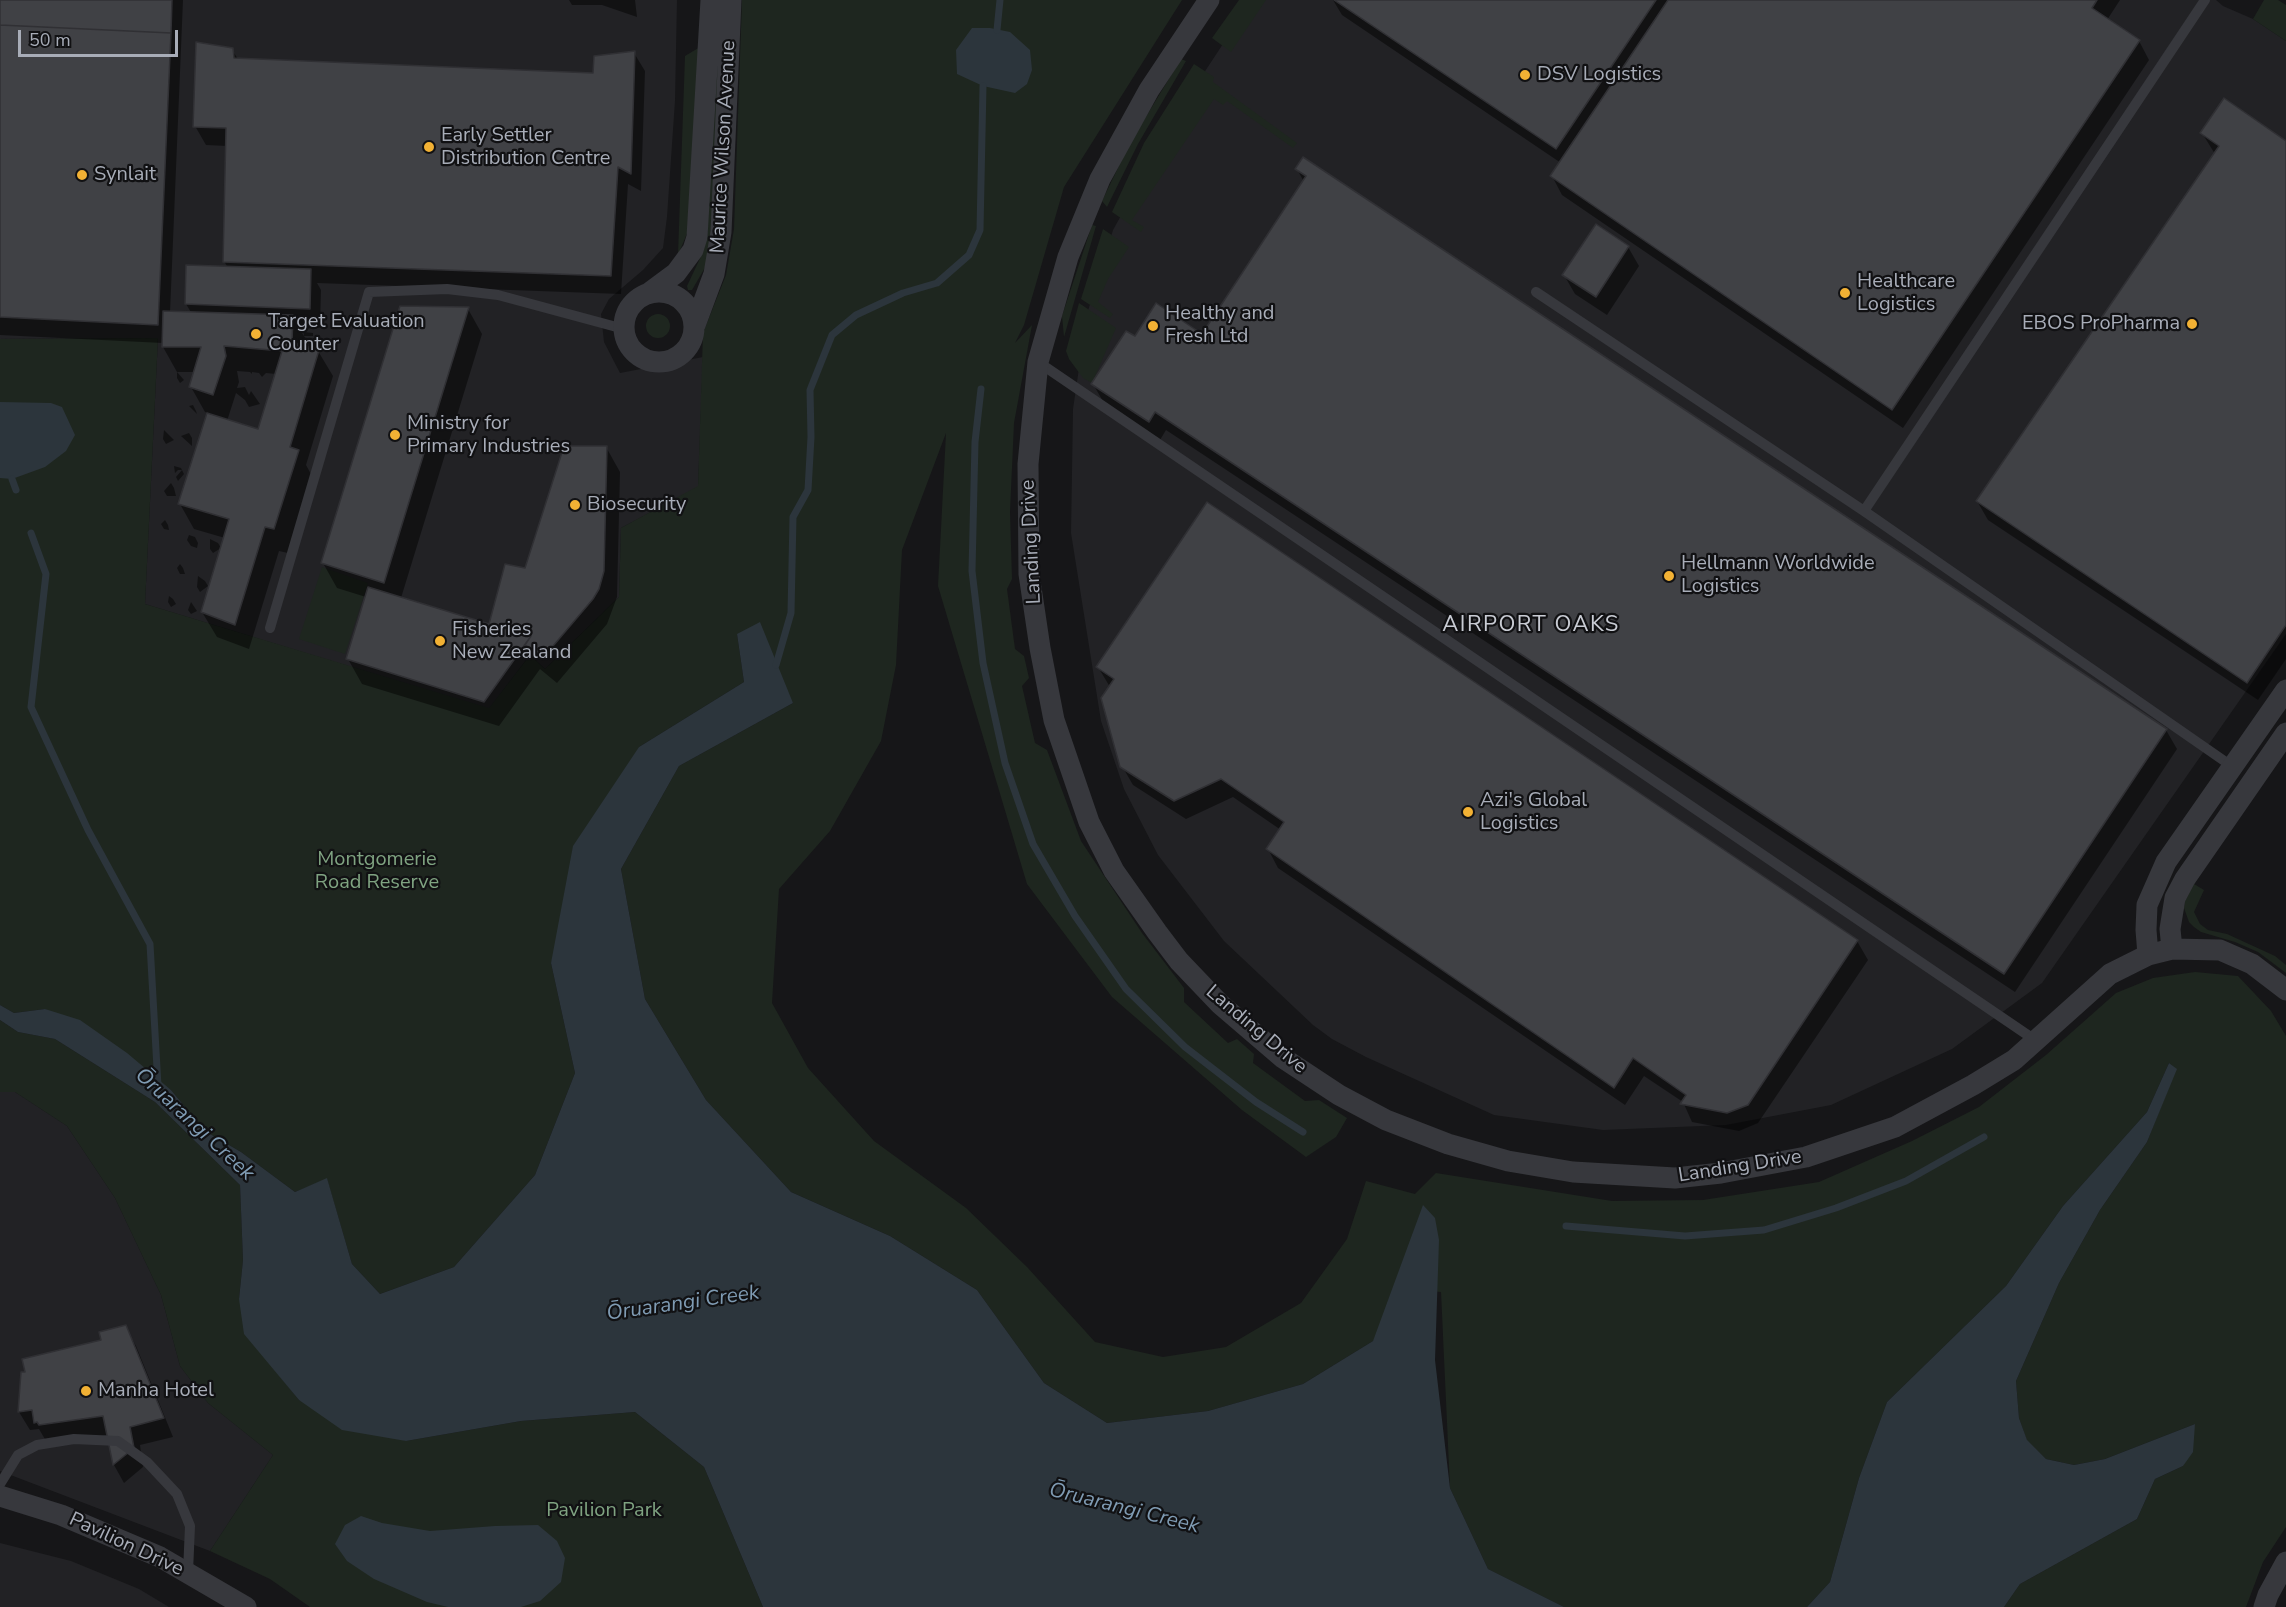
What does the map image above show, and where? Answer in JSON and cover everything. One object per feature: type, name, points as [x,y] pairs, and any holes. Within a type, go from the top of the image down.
[{"type":"street","name":"Maurice Wilson Avenue","points":[[711,0],[698,237],[693,250],[676,273],[639,299],[630,307],[625,318],[624,329],[632,349],[639,357],[659,363],[670,361],[687,350],[714,274],[721,232],[731,0]]},
{"type":"street","name":"Landing Drive","points":[[1209,0],[1149,90],[1100,179],[1068,257],[1038,362],[1028,464],[1029,574],[1054,720],[1089,822],[1114,871],[1179,961],[1220,1004],[1283,1058],[1348,1100],[1386,1120],[1448,1144],[1508,1161],[1573,1172],[1675,1178],[1721,1173],[1806,1157],[1895,1127],[2014,1060],[2110,974],[2148,955],[2172,949],[2220,950],[2252,964],[2286,990]]},
{"type":"street","points":[[649,293],[670,294],[680,298],[687,305],[695,325]]},
{"type":"street","points":[[2148,955],[2147,905],[2166,862],[2286,690]]},
{"type":"street","points":[[2172,949],[2170,929],[2175,898],[2185,879],[2286,733]]},
{"type":"street","name":"Pavilion Drive","points":[[0,1496],[61,1515],[160,1557],[246,1607]]},
{"type":"street","points":[[2264,1607],[2286,1562]]},
{"type":"lane","points":[[1864,511],[2205,0]]},
{"type":"lane","points":[[270,628],[369,292],[447,289],[498,295],[624,329]]},
{"type":"lane","points":[[1536,292],[1864,511],[2233,766]]},
{"type":"lane","points":[[1038,362],[2035,1040]]},
{"type":"lane","points":[[0,1484],[18,1455],[37,1444],[74,1438],[118,1441],[147,1462],[177,1494],[190,1526],[188,1572]]},
{"type":"shaded area","points":[[0,0],[677,0],[675,101],[663,248],[643,270],[609,299],[601,314],[604,342],[620,373],[703,357],[698,487],[621,528],[619,597],[545,669],[530,655],[489,709],[145,604],[158,338],[0,339]]},
{"type":"shaded area","points":[[1252,0],[2216,0],[2223,6],[2253,19],[2286,41],[2286,634],[2042,983],[1952,1049],[1831,1105],[1726,1125],[1603,1130],[1494,1115],[1366,1057],[1332,1039],[1313,1025],[1224,941],[1158,855],[1124,789],[1101,721],[1071,533],[1073,409],[1087,314],[1113,230],[1182,106]]},
{"type":"shaded area","points":[[0,1092],[15,1092],[67,1126],[115,1198],[161,1295],[180,1366],[208,1403],[273,1455],[210,1551],[0,1471]]},
{"type":"shaded area","points":[[0,1543],[71,1561],[139,1589],[169,1607],[0,1607]]},
{"type":"green space","name":"Montgomerie Road Reserve","points":[[742,0],[1182,0],[1064,187],[1024,325],[1015,343],[1032,325],[1014,423],[1010,512],[1012,579],[1007,589],[1015,649],[1024,656],[1029,678],[1022,686],[1035,743],[1047,750],[1081,841],[1142,933],[1184,988],[1184,1002],[1228,1043],[1237,1039],[1254,1054],[1253,1063],[1305,1101],[1319,1100],[1347,1118],[1336,1137],[1306,1157],[1242,1110],[1112,997],[1027,884],[938,586],[946,433],[902,550],[896,665],[881,741],[830,831],[779,889],[772,1003],[808,1068],[874,1141],[966,1208],[1027,1267],[1095,1342],[1163,1357],[1226,1347],[1301,1303],[1347,1239],[1366,1181],[1415,1194],[1436,1173],[1612,1201],[1703,1200],[1819,1182],[1912,1141],[1979,1107],[2046,1055],[2116,993],[2153,978],[2195,972],[2238,976],[2271,1011],[2286,1036],[2286,1527],[2263,1562],[2246,1607],[2004,1607],[2020,1584],[2137,1519],[2155,1479],[2183,1466],[2195,1424],[2105,1459],[2074,1465],[2046,1459],[2027,1441],[2019,1418],[2016,1381],[2059,1283],[2100,1210],[2147,1142],[2176,1069],[2169,1063],[2147,1112],[2063,1206],[2006,1286],[1887,1402],[1859,1478],[1830,1582],[1807,1607],[1564,1607],[1488,1569],[1450,1488],[1441,1292],[1430,1291],[1373,1341],[1303,1384],[1208,1411],[1107,1423],[1044,1383],[977,1290],[890,1236],[791,1192],[706,1100],[645,999],[621,869],[679,766],[793,703],[737,634],[744,682],[639,747],[551,963],[575,1073],[535,1175],[454,1267],[380,1294],[352,1264],[327,1179],[295,1192],[241,1152],[205,1131],[171,1090],[45,1009],[14,1013],[0,1005],[0,339],[158,338],[145,604],[489,708],[530,655],[545,669],[619,597],[621,528],[698,486],[703,333],[726,275],[734,229]]},
{"type":"green space","points":[[1239,0],[1266,0],[1231,52],[1212,38]]},
{"type":"green space","points":[[2264,0],[2278,0],[2286,5],[2286,41],[2253,19]]},
{"type":"green space","points":[[700,47],[691,224],[678,255],[685,56]]},
{"type":"green space","points":[[720,54],[710,259],[692,290],[688,290],[687,286],[703,252],[707,237],[714,56]]},
{"type":"green space","points":[[1181,59],[1186,61],[1138,144],[1107,207],[1102,201],[1130,143]]},
{"type":"green space","points":[[1194,64],[1214,77],[1213,82],[1297,143],[1293,148],[1227,101],[1223,105],[1214,99],[1132,220],[1144,227],[1141,232],[1112,212],[1144,143]]},
{"type":"green space","points":[[1092,225],[1096,226],[1064,337],[1062,316]]},
{"type":"green space","points":[[1103,229],[1129,247],[1108,279],[1098,302],[1113,314],[1110,318],[1081,299]]},
{"type":"green space","points":[[1079,303],[1116,328],[1092,383],[1083,378],[1066,351]]},
{"type":"green space","points":[[658,314],[666,318],[670,326],[666,334],[658,338],[650,334],[646,326],[650,318]]},
{"type":"green space","points":[[322,567],[368,583],[345,654],[299,639]]},
{"type":"green space","points":[[2194,884],[2204,890],[2194,912],[2200,924],[2208,930],[2227,934],[2275,956],[2286,965],[2286,973],[2258,952],[2235,942],[2201,932],[2194,927],[2189,922],[2184,908]]},
{"type":"green space","name":"Pavilion Park","points":[[0,1020],[18,1032],[55,1039],[155,1102],[240,1185],[243,1260],[239,1299],[275,1370],[299,1400],[406,1441],[521,1421],[635,1412],[704,1467],[763,1607],[310,1607],[270,1579],[210,1551],[273,1455],[208,1403],[180,1366],[161,1295],[115,1198],[67,1126],[15,1092],[0,1092]]},
{"type":"water","points":[[972,28],[990,28],[1010,32],[1030,50],[1032,70],[1027,84],[1015,93],[983,86],[957,74],[956,50]]},
{"type":"water","points":[[0,402],[51,403],[62,407],[75,435],[66,451],[45,467],[12,479],[0,478]]},
{"type":"water","name":"Ōruarangi Creek","points":[[760,622],[793,703],[679,766],[621,869],[645,999],[706,1100],[791,1192],[890,1236],[977,1290],[1044,1383],[1107,1423],[1208,1411],[1303,1384],[1373,1341],[1423,1205],[1435,1218],[1439,1240],[1435,1360],[1450,1488],[1488,1569],[1564,1607],[763,1607],[704,1467],[635,1412],[521,1421],[406,1441],[342,1430],[299,1400],[244,1334],[239,1299],[243,1260],[240,1185],[155,1102],[55,1039],[18,1032],[0,1020],[0,1005],[14,1013],[45,1009],[80,1020],[127,1053],[171,1090],[205,1131],[241,1152],[295,1192],[327,1178],[352,1264],[380,1294],[454,1267],[535,1175],[575,1073],[551,963],[573,846],[639,747],[744,682],[737,634]]},
{"type":"water","points":[[2169,1063],[2177,1069],[2147,1142],[2100,1210],[2059,1283],[2016,1381],[2019,1418],[2027,1440],[2046,1459],[2074,1465],[2105,1459],[2195,1424],[2193,1452],[2183,1466],[2155,1479],[2137,1519],[2020,1584],[2004,1607],[1807,1607],[1830,1582],[1859,1478],[1887,1402],[2006,1286],[2063,1206],[2147,1112]]},
{"type":"water","points":[[361,1516],[382,1523],[430,1531],[538,1525],[557,1541],[565,1558],[561,1582],[540,1601],[521,1607],[448,1607],[427,1602],[374,1579],[347,1561],[335,1544],[345,1525]]},
{"type":"building","points":[[0,0],[172,0],[171,33],[0,25]]},
{"type":"building","name":"DSV Logistics","points":[[1334,0],[1656,0],[1556,149]]},
{"type":"building","name":"Healthcare Logistics","points":[[1668,0],[2097,0],[2092,8],[2140,40],[1892,410],[1550,176]]},
{"type":"building","name":"Synlait","points":[[0,25],[171,33],[158,325],[0,317]]},
{"type":"building","name":"Early Settler Distribution Centre","points":[[196,42],[233,48],[234,58],[593,73],[594,56],[635,51],[631,174],[618,167],[611,276],[223,262],[226,128],[193,127]]},
{"type":"building","name":"EBOS ProPharma","points":[[2224,98],[2286,141],[2286,625],[2247,683],[1976,501],[2219,146],[2200,133]]},
{"type":"building","name":"Hellmann Worldwide Logistics","points":[[1303,157],[2167,729],[2004,974],[1155,412],[1149,422],[1091,384],[1126,331],[1135,336],[1156,303],[1202,334],[1306,176],[1295,169]]},
{"type":"building","points":[[1596,224],[1629,246],[1596,297],[1562,275]]},
{"type":"building","points":[[186,265],[311,269],[310,309],[185,304]]},
{"type":"building","name":"Ministry for Primary Industries","points":[[400,306],[469,307],[384,583],[321,563]]},
{"type":"building","points":[[163,311],[293,315],[292,342],[319,350],[290,447],[299,450],[274,529],[265,527],[235,625],[201,612],[229,519],[178,504],[207,413],[258,429],[282,351],[224,346],[226,356],[213,395],[189,387],[201,347],[162,347]]},
{"type":"building","name":"Biosecurity","points":[[564,446],[607,446],[604,571],[599,589],[593,599],[542,659],[525,645],[531,636],[489,624],[505,564],[525,568]]},
{"type":"building","name":"Azi's Global Logistics","points":[[1207,502],[1858,940],[1748,1105],[1727,1113],[1680,1104],[1686,1095],[1633,1058],[1614,1088],[1266,849],[1284,822],[1221,779],[1174,801],[1120,767],[1101,698],[1114,679],[1096,667]]},
{"type":"building","name":"Fisheries New Zealand","points":[[368,587],[531,636],[484,702],[346,659]]},
{"type":"building","name":"Manha Hotel","points":[[126,1325],[164,1418],[130,1427],[134,1448],[113,1465],[103,1416],[39,1425],[37,1422],[34,1423],[32,1410],[18,1412],[21,1372],[25,1372],[22,1359],[101,1340],[99,1332]]},
{"type":"waterway","points":[[997,30],[1000,0]]},
{"type":"waterway","points":[[776,665],[791,613],[793,517],[808,490],[811,437],[810,390],[832,335],[856,315],[903,293],[937,283],[969,255],[980,230],[983,86]]},
{"type":"waterway","points":[[981,389],[975,442],[972,571],[983,663],[1005,763],[1033,844],[1075,916],[1126,989],[1185,1047],[1256,1102],[1303,1132]]},
{"type":"waterway","points":[[12,479],[16,490]]},
{"type":"waterway","name":"Ōruarangi Creek","points":[[31,533],[46,574],[31,707],[88,830],[150,944],[158,1086]]},
{"type":"waterway","points":[[1566,1226],[1685,1236],[1764,1230],[1836,1208],[1906,1181],[1984,1137]]},
{"type":"place","name":"DSV Logistics","points":[[1525,75]]},
{"type":"place","name":"Early Settler Distribution Centre","points":[[429,147]]},
{"type":"place","name":"Synlait","points":[[82,175]]},
{"type":"place","name":"Healthcare Logistics","points":[[1845,293]]},
{"type":"place","name":"EBOS ProPharma","points":[[2192,324]]},
{"type":"place","name":"Healthy and Fresh Ltd","points":[[1153,326]]},
{"type":"place","name":"Target Evaluation Counter","points":[[256,334]]},
{"type":"place","name":"Ministry for Primary Industries","points":[[395,435]]},
{"type":"place","name":"Biosecurity","points":[[575,505]]},
{"type":"place","name":"Hellmann Worldwide Logistics","points":[[1669,576]]},
{"type":"place","name":"Fisheries New Zealand","points":[[440,641]]},
{"type":"place","name":"Azi's Global Logistics","points":[[1468,812]]},
{"type":"place","name":"Manha Hotel","points":[[86,1391]]},
{"type":"district","name":"AIRPORT OAKS","points":[[1531,626]]}]
